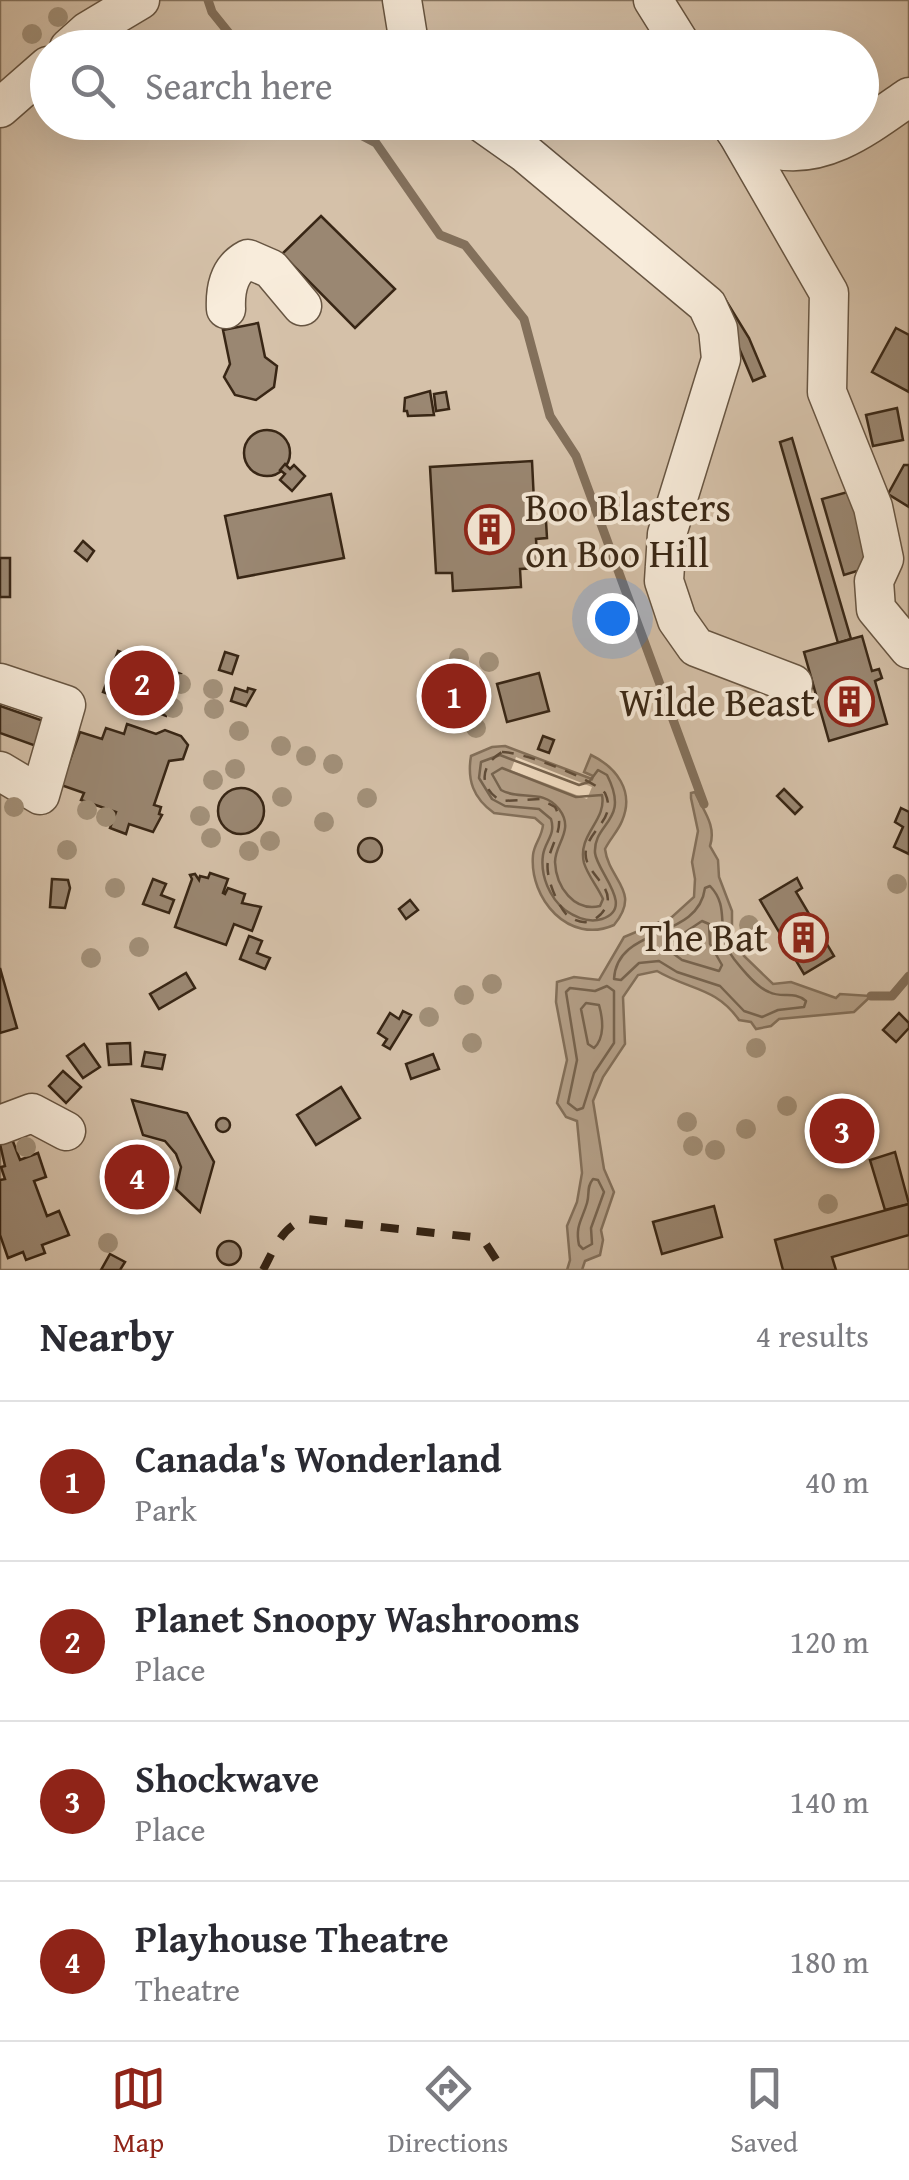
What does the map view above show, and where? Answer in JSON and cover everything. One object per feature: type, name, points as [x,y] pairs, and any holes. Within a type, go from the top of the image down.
[{"type":"lane","points":[[90,30],[140,0]]},
{"type":"lane","points":[[402,0],[407,30]]},
{"type":"lane","points":[[653,0],[672,30]]},
{"type":"lane","points":[[0,108],[30,82]]},
{"type":"lane","points":[[879,118],[909,96]]},
{"type":"lane","points":[[507,140],[706,305],[718,329],[721,359],[667,534],[664,581],[677,620],[696,647],[793,684]]},
{"type":"lane","points":[[741,140],[828,293],[827,392],[873,506],[884,559],[874,581],[876,609],[909,649]]},
{"type":"lane","points":[[757,140],[774,149],[810,150],[840,140]]},
{"type":"lane","points":[[226,309],[225,290],[237,264],[248,259],[271,269],[302,306]]},
{"type":"lane","points":[[0,682],[66,706],[40,795],[0,771]]},
{"type":"lane","points":[[0,1126],[32,1113],[66,1131]]},
{"type":"shaded area","points":[[0,0],[909,0],[909,1270],[0,1270]]},
{"type":"water","points":[[505,746],[592,779],[584,772],[591,755],[621,781],[625,810],[605,849],[625,894],[622,913],[614,925],[582,929],[555,914],[545,902],[533,871],[534,851],[543,825],[535,818],[494,813],[476,795],[471,781],[471,756]]},
{"type":"water","points":[[695,792],[710,824],[710,846],[718,860],[719,877],[732,911],[732,936],[744,956],[773,984],[791,982],[836,998],[840,994],[871,996],[854,1012],[779,1019],[771,1026],[756,1029],[701,990],[657,971],[638,975],[623,997],[625,1044],[603,1077],[593,1101],[604,1169],[614,1192],[601,1230],[600,1255],[585,1261],[582,1270],[567,1270],[567,1226],[577,1202],[582,1173],[577,1121],[566,1117],[557,1103],[567,1060],[556,1002],[557,982],[574,977],[599,980],[624,937],[672,917],[694,897],[692,862],[698,831],[691,793]]},
{"type":"pier","points":[[516,757],[592,787],[587,799],[511,770]]},
{"type":"building","points":[[321,216],[395,289],[355,328],[282,254]]},
{"type":"building","points":[[725,299],[749,338],[765,376],[753,381],[736,341]]},
{"type":"building","points":[[258,323],[265,357],[277,366],[274,387],[256,400],[235,395],[224,377],[230,364],[223,330]]},
{"type":"building","points":[[896,328],[909,335],[909,392],[872,372]]},
{"type":"building","points":[[430,391],[434,415],[408,416],[404,411],[405,398]]},
{"type":"building","points":[[446,392],[449,409],[436,411],[434,394]]},
{"type":"building","points":[[897,408],[903,440],[873,446],[866,415]]},
{"type":"building","points":[[267,430],[283,437],[290,453],[283,469],[267,476],[251,469],[244,453],[251,437]]},
{"type":"building","points":[[792,438],[851,639],[838,643],[780,442]]},
{"type":"building","name":"Boo Blasters on Boo Hill","points":[[532,461],[535,522],[546,521],[547,538],[536,539],[538,568],[520,569],[521,587],[453,591],[452,573],[436,573],[430,467]]},
{"type":"building","points":[[285,464],[290,469],[294,465],[305,476],[292,491],[280,480]]},
{"type":"building","points":[[904,465],[909,465],[909,507],[888,494]]},
{"type":"building","points":[[855,490],[877,565],[844,575],[822,499]]},
{"type":"building","points":[[331,494],[344,558],[238,578],[225,516]]},
{"type":"building","points":[[83,541],[94,551],[87,561],[75,551]]},
{"type":"building","points":[[0,558],[10,558],[10,597],[0,597]]},
{"type":"building","name":"Wilde Beast","points":[[862,636],[872,671],[879,669],[882,678],[875,681],[887,724],[829,741],[804,652]]},
{"type":"building","points":[[118,651],[181,674],[166,716],[103,692]]},
{"type":"building","points":[[225,652],[238,656],[232,674],[219,670]]},
{"type":"building","points":[[539,673],[549,711],[507,722],[497,684]]},
{"type":"building","points":[[235,688],[255,690],[246,706],[231,701]]},
{"type":"building","points":[[0,706],[55,725],[47,750],[0,733]]},
{"type":"building","points":[[127,724],[156,734],[165,730],[181,736],[188,745],[183,759],[169,761],[154,805],[161,807],[162,815],[153,832],[129,824],[126,834],[110,828],[116,812],[81,800],[84,793],[61,785],[80,732],[102,739],[106,728],[124,734]]},
{"type":"building","points":[[543,736],[554,740],[549,753],[538,749]]},
{"type":"building","points":[[241,788],[257,795],[264,811],[257,827],[241,834],[225,827],[218,811],[225,795]]},
{"type":"building","points":[[784,789],[802,807],[795,814],[777,796]]},
{"type":"building","points":[[901,808],[909,812],[909,854],[894,847],[903,827],[895,822]]},
{"type":"building","points":[[370,838],[379,841],[379,859],[370,862],[361,859],[358,850],[361,841]]},
{"type":"building","points":[[210,873],[228,879],[223,893],[228,888],[245,894],[242,903],[261,907],[252,931],[234,924],[226,945],[175,927],[192,879],[190,875],[195,874],[199,880],[200,876],[208,878]]},
{"type":"building","name":"The Bat","points":[[797,878],[802,888],[796,892],[834,956],[804,974],[760,900]]},
{"type":"building","points":[[52,879],[68,880],[65,908],[50,907]]},
{"type":"building","points":[[153,879],[166,884],[161,895],[174,900],[169,913],[143,904]]},
{"type":"building","points":[[410,900],[418,910],[406,919],[399,909]]},
{"type":"building","points":[[249,936],[262,941],[257,953],[270,958],[265,969],[240,959]]},
{"type":"building","points":[[0,968],[17,1028],[0,1033]]},
{"type":"building","points":[[186,973],[195,988],[159,1009],[150,994]]},
{"type":"building","points":[[403,1011],[411,1015],[390,1049],[383,1045],[387,1039],[378,1033],[390,1013],[399,1019]]},
{"type":"building","points":[[899,1013],[909,1028],[896,1042],[883,1030]]},
{"type":"building","points":[[130,1043],[131,1064],[109,1065],[107,1044]]},
{"type":"building","points":[[84,1044],[100,1067],[83,1078],[67,1056]]},
{"type":"building","points":[[145,1052],[165,1055],[162,1069],[142,1066]]},
{"type":"building","points":[[433,1054],[439,1069],[411,1079],[406,1064]]},
{"type":"building","points":[[63,1071],[81,1087],[66,1103],[49,1086]]},
{"type":"building","points":[[341,1087],[360,1118],[316,1145],[297,1115]]},
{"type":"building","points":[[132,1100],[187,1113],[214,1162],[200,1212],[176,1189],[181,1167],[176,1154],[165,1141],[143,1135]]},
{"type":"building","points":[[223,1118],[230,1125],[223,1132],[216,1125]]},
{"type":"building","points":[[12,1139],[20,1160],[38,1153],[46,1177],[34,1181],[47,1216],[59,1211],[69,1235],[42,1245],[45,1253],[26,1260],[23,1252],[8,1258],[0,1235],[0,1180],[5,1179],[1,1167],[5,1166],[0,1144]]},
{"type":"building","points":[[895,1152],[909,1204],[885,1210],[870,1160]]},
{"type":"building","points":[[139,1156],[155,1184],[152,1186],[156,1192],[147,1197],[143,1191],[133,1194],[119,1170]]},
{"type":"building","points":[[909,1204],[909,1235],[832,1257],[836,1270],[783,1270],[775,1240]]},
{"type":"building","points":[[714,1206],[722,1237],[662,1254],[653,1222]]},
{"type":"building","points":[[229,1241],[241,1253],[229,1265],[217,1253]]},
{"type":"building","points":[[110,1254],[125,1262],[120,1270],[101,1270]]},
{"type":"waterway","points":[[208,0],[226,30]]},
{"type":"waterway","points":[[370,140],[440,235],[465,245],[524,319],[550,416],[576,456],[704,804]]},
{"type":"waterway","points":[[871,996],[892,996],[909,976]]},
{"type":"ferry route","points":[[502,752],[556,767],[605,793],[608,810],[586,850],[589,867],[608,897],[607,905],[594,920],[582,922],[568,916],[552,889],[548,867],[559,828],[555,807],[540,799],[501,801],[488,789],[486,770],[502,752]]},
{"type":"railway","points":[[263,1270],[285,1232],[307,1219],[472,1237],[486,1244],[503,1270]]},
{"type":"place","name":"Boo Blasters on Boo Hill","points":[[490,530]]},
{"type":"place","name":"Planet Snoopy Washrooms","points":[[142,683]]},
{"type":"place","name":"Canada's Wonderland","points":[[454,696]]},
{"type":"place","name":"Wilde Beast","points":[[850,702]]},
{"type":"place","name":"The Bat","points":[[803,937]]},
{"type":"place","name":"Shockwave","points":[[842,1131]]},
{"type":"place","name":"Playhouse Theatre","points":[[137,1177]]}]
